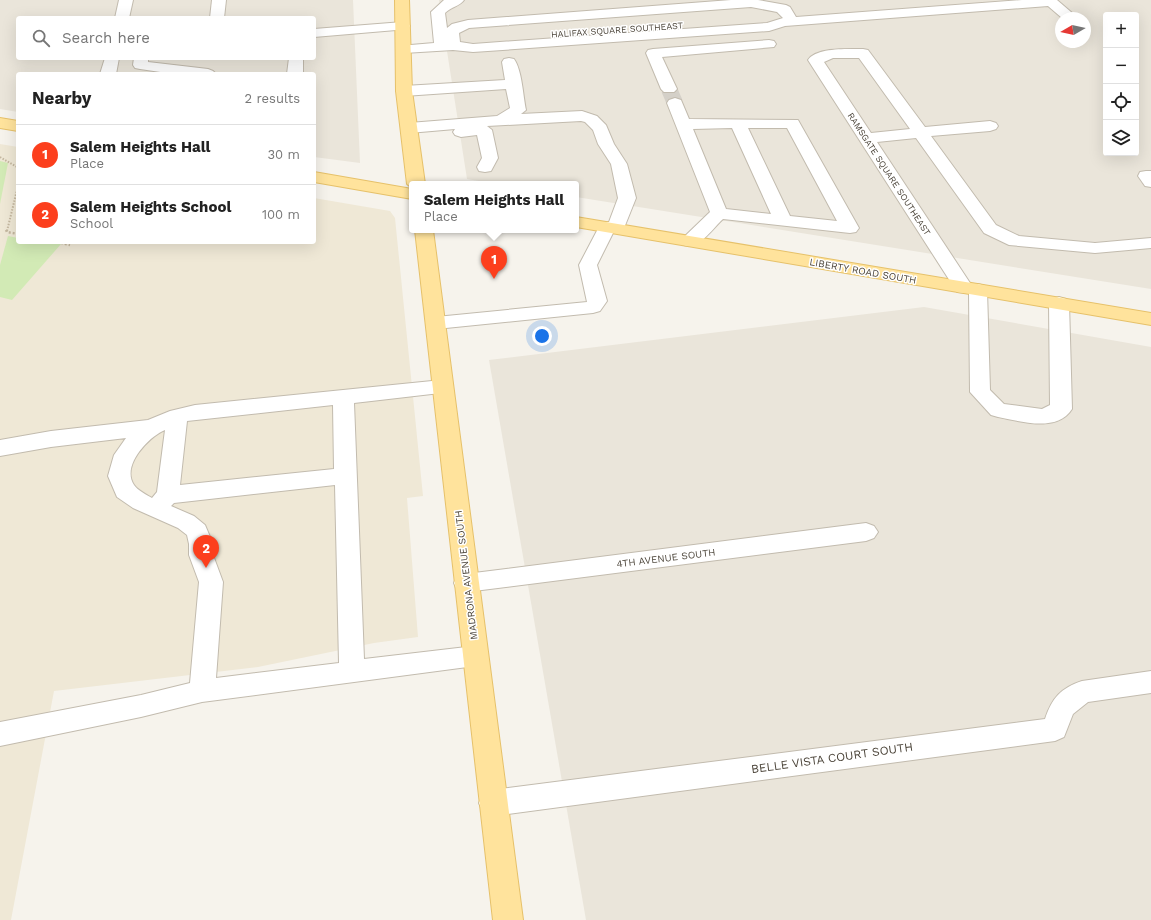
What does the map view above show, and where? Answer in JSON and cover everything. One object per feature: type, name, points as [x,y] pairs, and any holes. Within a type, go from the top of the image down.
[{"type":"main road","points":[[402,0],[404,91],[416,181]]},
{"type":"main road","points":[[0,123],[16,126]]},
{"type":"main road","points":[[316,177],[409,193]]},
{"type":"main road","name":"LIBERTY ROAD SOUTH","points":[[579,223],[1151,319]]},
{"type":"main road","name":"MADRONA AVENUE SOUTH","points":[[424,233],[508,920]]},
{"type":"street","points":[[122,16],[126,0]]},
{"type":"street","points":[[217,16],[219,0]]},
{"type":"street","points":[[446,46],[442,40],[438,12],[446,4],[457,0]]},
{"type":"street","points":[[1050,1],[1064,12]]},
{"type":"street","name":"HALIFAX SQUARE SOUTHEAST","points":[[404,50],[446,46],[472,48],[769,27],[788,22],[1050,1]]},
{"type":"street","points":[[446,46],[452,32],[457,27],[468,24],[745,3],[774,6],[785,10],[788,22]]},
{"type":"street","points":[[316,33],[403,26]]},
{"type":"street","points":[[719,213],[672,96],[652,53],[769,44]]},
{"type":"street","name":"RAMSGATE SQUARE SOUTHEAST","points":[[919,133],[863,53],[831,54],[815,60],[866,138],[971,289]]},
{"type":"street","points":[[108,72],[112,60]]},
{"type":"street","points":[[295,72],[296,60]]},
{"type":"street","points":[[501,120],[508,114],[518,110],[509,62]]},
{"type":"street","points":[[140,66],[191,72]]},
{"type":"street","points":[[404,91],[514,84]]},
{"type":"street","points":[[409,132],[501,120],[582,116],[591,119],[600,128],[619,164],[627,198],[611,228],[588,265],[597,301],[593,307],[436,323]]},
{"type":"street","points":[[738,123],[783,220]]},
{"type":"street","points":[[683,124],[792,123],[850,228],[719,213]]},
{"type":"street","points":[[866,138],[990,126]]},
{"type":"street","points":[[409,132],[484,130],[490,158],[485,167]]},
{"type":"street","points":[[919,133],[990,229],[1015,241],[1096,248],[1151,242]]},
{"type":"street","points":[[1151,176],[1146,176],[1151,182]]},
{"type":"street","points":[[690,241],[719,213]]},
{"type":"street","points":[[971,289],[980,392],[998,410],[1044,418],[1061,409],[1059,303]]},
{"type":"street","points":[[202,690],[211,582],[200,555],[201,544],[196,531],[162,502],[125,491],[119,476],[125,455],[134,442],[152,427],[177,416],[195,412],[442,387]]},
{"type":"street","points":[[343,397],[352,672]]},
{"type":"street","points":[[162,502],[177,416]]},
{"type":"street","points":[[0,448],[51,439],[152,427]]},
{"type":"street","points":[[162,502],[346,476]]},
{"type":"street","name":"4TH AVENUE SOUTH","points":[[466,583],[866,532]]},
{"type":"street","points":[[0,734],[141,706],[202,690],[475,656]]},
{"type":"street","name":"BELLE VISTA COURT SOUTH","points":[[493,803],[1055,729],[1062,707],[1082,692],[1151,682]]},
{"type":"path","points":[[0,157],[16,166]]},
{"type":"path","points":[[16,193],[6,228],[7,232],[16,234]]},
{"type":"shaded area","points":[[0,0],[353,0],[360,163],[316,157],[316,72],[16,72],[16,112],[0,109]]},
{"type":"shaded area","points":[[439,0],[1151,0],[1151,289],[579,197],[579,181],[479,181],[467,179]]},
{"type":"shaded area","points":[[0,144],[16,147],[16,244],[316,244],[316,198],[390,211],[395,218],[423,496],[407,498],[418,637],[374,643],[258,667],[54,691],[11,920],[0,920]]},
{"type":"shaded area","points":[[924,307],[1151,347],[1151,920],[586,920],[489,360]]},
{"type":"green space","points":[[0,161],[8,163],[0,204]]},
{"type":"green space","points":[[8,236],[16,238],[16,244],[61,244],[12,300],[0,297],[0,265]]},
{"type":"tunnel","points":[[669,89],[675,103]]},
{"type":"place","name":"Salem Heights Hall","points":[[494,279]]},
{"type":"place","name":"Salem Heights School","points":[[206,568]]}]
